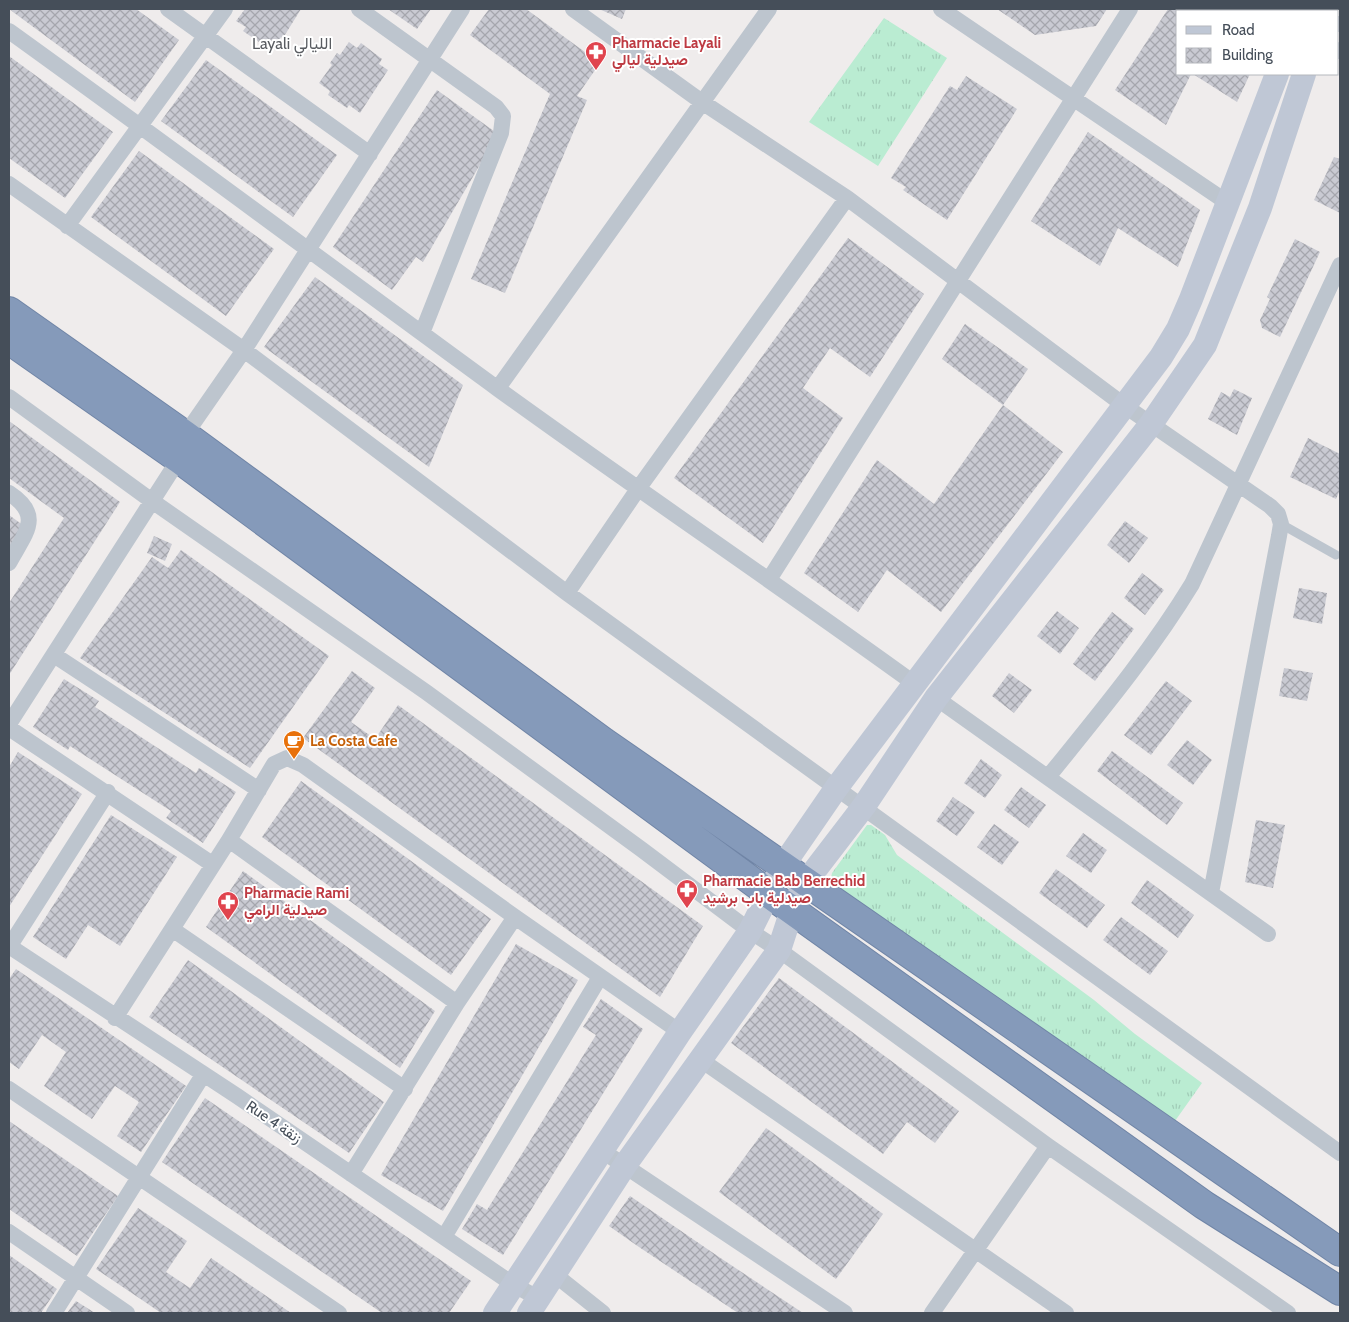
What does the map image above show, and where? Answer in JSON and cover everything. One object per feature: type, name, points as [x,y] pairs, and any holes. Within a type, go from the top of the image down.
[{"type":"highway","points":[[9,311],[182,447],[768,893],[1204,1205],[1340,1291]]},
{"type":"highway","points":[[9,340],[182,447],[805,883],[1340,1252]]},
{"type":"main road","points":[[495,1313],[680,1032],[750,931],[782,867],[837,787],[1126,406],[1161,357],[1178,329],[1277,75]]},
{"type":"main road","points":[[534,1306],[626,1165],[780,950],[792,910],[805,883],[864,806],[936,698],[1151,424],[1205,345],[1260,208],[1304,75]]},
{"type":"street","points":[[168,9],[370,154]]},
{"type":"street","points":[[67,226],[225,9]]},
{"type":"street","points":[[359,9],[496,107],[504,120],[501,133],[422,333]]},
{"type":"street","points":[[12,713],[54,655],[152,501],[182,447],[462,9]]},
{"type":"street","points":[[573,9],[702,102],[847,198],[1126,406],[1240,484],[1278,514],[1281,524],[1211,894]]},
{"type":"street","points":[[498,388],[769,9]]},
{"type":"street","points":[[941,9],[1228,203]]},
{"type":"street","points":[[770,578],[957,279],[1130,9]]},
{"type":"street","points":[[9,32],[638,489],[770,578],[915,684]]},
{"type":"street","points":[[9,184],[244,350],[567,593],[864,806],[1340,1153]]},
{"type":"street","points":[[567,593],[638,489],[847,198]]},
{"type":"street","points":[[1048,777],[1171,619],[1196,575],[1240,484],[1340,265]]},
{"type":"street","points":[[9,397],[152,501],[434,698],[750,931],[780,950],[1048,1146],[1288,1313]]},
{"type":"street","points":[[9,493],[27,508],[29,519],[9,563]]},
{"type":"street","points":[[54,655],[258,790]]},
{"type":"street","points":[[936,698],[1268,934]]},
{"type":"street","points":[[9,728],[108,792],[212,864]]},
{"type":"street","points":[[115,1018],[229,840],[274,764],[286,758],[295,760],[515,918],[680,1032]]},
{"type":"street","points":[[9,947],[108,792]]},
{"type":"street","points":[[229,840],[457,1002]]},
{"type":"street","points":[[351,1174],[457,1002],[515,918]]},
{"type":"street","points":[[172,929],[405,1089]]},
{"type":"street","name":"Rue 4 زنقة","points":[[9,947],[204,1075],[444,1237],[514,1285],[534,1306]]},
{"type":"street","points":[[444,1237],[600,977]]},
{"type":"street","points":[[701,1060],[1066,1313]]},
{"type":"street","points":[[54,1313],[204,1075]]},
{"type":"street","points":[[9,1088],[340,1313]]},
{"type":"street","points":[[932,1313],[1048,1146]]},
{"type":"street","points":[[602,1150],[845,1313]]},
{"type":"street","points":[[9,1232],[127,1313]]},
{"type":"street","points":[[554,1274],[602,1313]]},
{"type":"lane","points":[[1281,524],[1336,555]]},
{"type":"green space","points":[[884,18],[947,58],[878,166],[809,122]]},
{"type":"green space","points":[[867,825],[871,825],[885,835],[897,855],[1094,1000],[1135,1034],[1202,1083],[1170,1128],[830,884],[832,873]]},
{"type":"building","points":[[9,9],[136,9],[179,40],[135,102]]},
{"type":"building","points":[[245,9],[301,9],[283,38],[281,37],[273,48],[265,41],[262,44],[243,31],[246,27],[236,21]]},
{"type":"building","points":[[388,9],[431,9],[417,29]]},
{"type":"building","points":[[489,9],[526,9],[600,63],[577,96],[587,100],[505,293],[471,279],[550,94],[470,35]]},
{"type":"building","points":[[599,9],[626,9],[622,19]]},
{"type":"building","points":[[997,9],[1107,9],[1096,26],[1035,35]]},
{"type":"building","points":[[1168,9],[1268,9],[1176,10],[1176,75],[1191,75],[1166,125],[1115,90]]},
{"type":"building","points":[[349,42],[357,48],[361,43],[382,59],[379,64],[388,70],[360,113],[349,105],[347,108],[328,95],[330,91],[319,83],[332,65],[330,63],[337,53],[340,55]]},
{"type":"building","points":[[9,56],[113,132],[65,198],[9,158]]},
{"type":"building","points":[[206,60],[337,155],[293,217],[161,121]]},
{"type":"building","points":[[1195,75],[1250,75],[1237,102]]},
{"type":"building","points":[[966,76],[1017,109],[947,220],[903,190],[906,187],[891,178],[950,86],[957,90]]},
{"type":"building","points":[[437,90],[498,134],[423,262],[416,257],[392,290],[333,247]]},
{"type":"building","points":[[1088,132],[1200,210],[1178,267],[1118,228],[1100,266],[1031,221]]},
{"type":"building","points":[[139,151],[274,249],[226,316],[91,217]]},
{"type":"building","points":[[1334,157],[1340,159],[1340,213],[1314,200]]},
{"type":"building","points":[[848,238],[924,294],[870,377],[830,348],[803,388],[843,418],[763,543],[674,478]]},
{"type":"building","points":[[1295,239],[1320,252],[1280,337],[1262,328],[1260,320],[1270,299],[1267,297]]},
{"type":"building","points":[[315,277],[463,385],[429,467],[264,347]]},
{"type":"building","points":[[965,324],[1028,369],[1003,405],[942,359]]},
{"type":"building","points":[[1234,389],[1252,398],[1237,435],[1208,419],[1221,392],[1230,397]]},
{"type":"building","points":[[1003,405],[1063,452],[941,612],[887,570],[858,612],[804,573],[877,460],[934,504]]},
{"type":"building","points":[[9,421],[120,502],[9,675],[9,603],[64,518],[9,478]]},
{"type":"building","points":[[1308,438],[1340,454],[1340,490],[1336,499],[1290,477]]},
{"type":"building","points":[[9,515],[27,528],[9,555]]},
{"type":"building","points":[[1125,521],[1148,538],[1129,563],[1107,545]]},
{"type":"building","points":[[154,536],[172,544],[165,561],[147,553]]},
{"type":"building","points":[[181,550],[329,656],[250,768],[80,658],[152,557],[168,568]]},
{"type":"building","points":[[1142,573],[1164,590],[1145,615],[1124,598]]},
{"type":"building","points":[[1299,588],[1327,593],[1322,624],[1293,618]]},
{"type":"building","points":[[1057,611],[1079,628],[1060,654],[1037,636]]},
{"type":"building","points":[[1112,612],[1134,629],[1095,681],[1073,664]]},
{"type":"building","points":[[1284,668],[1313,673],[1307,701],[1279,696]]},
{"type":"building","points":[[352,671],[375,688],[351,722],[375,739],[398,705],[703,926],[660,997],[303,738]]},
{"type":"building","points":[[1009,673],[1032,690],[1014,713],[992,696]]},
{"type":"building","points":[[64,679],[99,701],[95,707],[196,773],[199,768],[236,792],[203,843],[166,818],[171,811],[70,746],[68,750],[33,727]]},
{"type":"building","points":[[1166,681],[1192,701],[1151,755],[1124,735]]},
{"type":"building","points":[[1187,740],[1212,760],[1193,785],[1167,765]]},
{"type":"building","points":[[1112,751],[1183,803],[1167,825],[1097,771]]},
{"type":"building","points":[[18,752],[82,794],[9,907],[9,767]]},
{"type":"building","points":[[981,759],[1002,775],[985,798],[964,783]]},
{"type":"building","points":[[301,781],[491,919],[451,975],[262,837]]},
{"type":"building","points":[[1021,787],[1046,805],[1029,828],[1004,810]]},
{"type":"building","points":[[953,797],[975,812],[957,836],[936,821]]},
{"type":"building","points":[[111,815],[177,857],[120,946],[88,925],[66,959],[33,937]]},
{"type":"building","points":[[1256,820],[1285,825],[1273,888],[1245,882]]},
{"type":"building","points":[[994,824],[1019,842],[1002,865],[977,847]]},
{"type":"building","points":[[1083,833],[1107,850],[1091,873],[1066,856]]},
{"type":"building","points":[[1056,869],[1105,905],[1087,928],[1039,893]]},
{"type":"building","points":[[243,871],[435,1011],[400,1068],[206,927]]},
{"type":"building","points":[[1147,880],[1194,915],[1178,938],[1131,903]]},
{"type":"building","points":[[1121,917],[1168,951],[1150,975],[1103,940]]},
{"type":"building","points":[[516,944],[578,980],[443,1211],[381,1175]]},
{"type":"building","points":[[188,960],[384,1102],[349,1153],[149,1017]]},
{"type":"building","points":[[16,969],[186,1086],[141,1152],[117,1136],[139,1102],[115,1086],[92,1119],[44,1086],[66,1052],[42,1035],[19,1069],[9,1062],[9,979]]},
{"type":"building","points":[[779,978],[959,1111],[935,1143],[907,1122],[883,1154],[731,1043]]},
{"type":"building","points":[[601,999],[643,1029],[503,1255],[462,1229],[477,1204],[487,1210],[596,1035],[583,1027]]},
{"type":"building","points":[[205,1098],[471,1281],[449,1313],[382,1313],[162,1162]]},
{"type":"building","points":[[9,1121],[118,1196],[77,1256],[9,1209]]},
{"type":"building","points":[[766,1128],[883,1214],[836,1279],[719,1192]]},
{"type":"building","points":[[630,1196],[803,1313],[738,1313],[639,1247],[609,1226]]},
{"type":"building","points":[[138,1208],[187,1241],[166,1272],[190,1288],[211,1258],[291,1313],[161,1313],[96,1269]]},
{"type":"building","points":[[9,1255],[57,1289],[41,1313],[9,1313]]},
{"type":"building","points":[[76,1301],[95,1313],[67,1313]]},
{"type":"place","name":"Pharmacie Layali صيدلية ليالي","points":[[596,71]]},
{"type":"place","name":"La Costa Cafe","points":[[294,760]]},
{"type":"place","name":"Pharmacie Bab Berrechid صيدلية باب برشيد","points":[[687,909]]},
{"type":"place","name":"Pharmacie Rami صيدلية الرامي","points":[[228,921]]},
{"type":"district","name":"Layali الليالي","points":[[292,43]]}]
